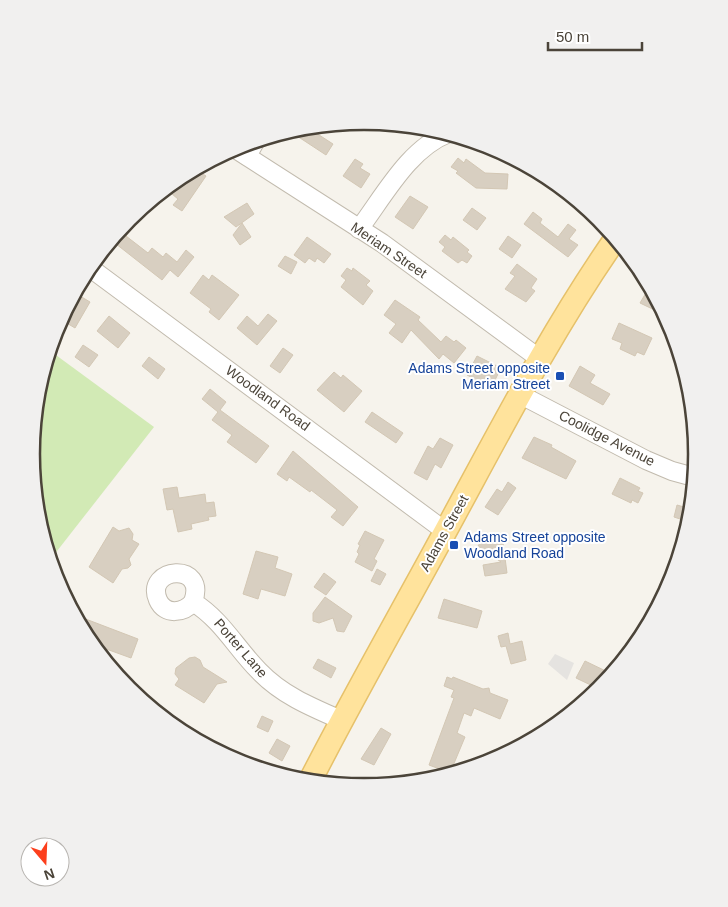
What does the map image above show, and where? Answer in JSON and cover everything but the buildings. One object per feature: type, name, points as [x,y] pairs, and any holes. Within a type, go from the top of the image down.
[{"type":"main road","name":"Adams Street","points":[[314,773],[577,293],[612,244]]},
{"type":"street","points":[[359,229],[420,151],[437,138]]},
{"type":"street","name":"Meriam Street","points":[[242,153],[382,243],[540,359]]},
{"type":"street","name":"Woodland Road","points":[[96,272],[445,531]]},
{"type":"street","name":"Coolidge Avenue","points":[[521,395],[646,460],[687,475]]},
{"type":"street","name":"Porter Lane","points":[[193,602],[214,616],[266,678],[298,701],[342,720]]},
{"type":"green space","points":[[55,355],[154,427],[56,553],[46,517],[40,454],[46,390]]},
{"type":"shaded area","points":[[555,654],[574,663],[567,680],[548,664]]},
{"type":"place","name":"Adams Street opposite Meriam Street","points":[[560,376]]},
{"type":"place","name":"Adams Street opposite Woodland Road","points":[[454,545]]}]
